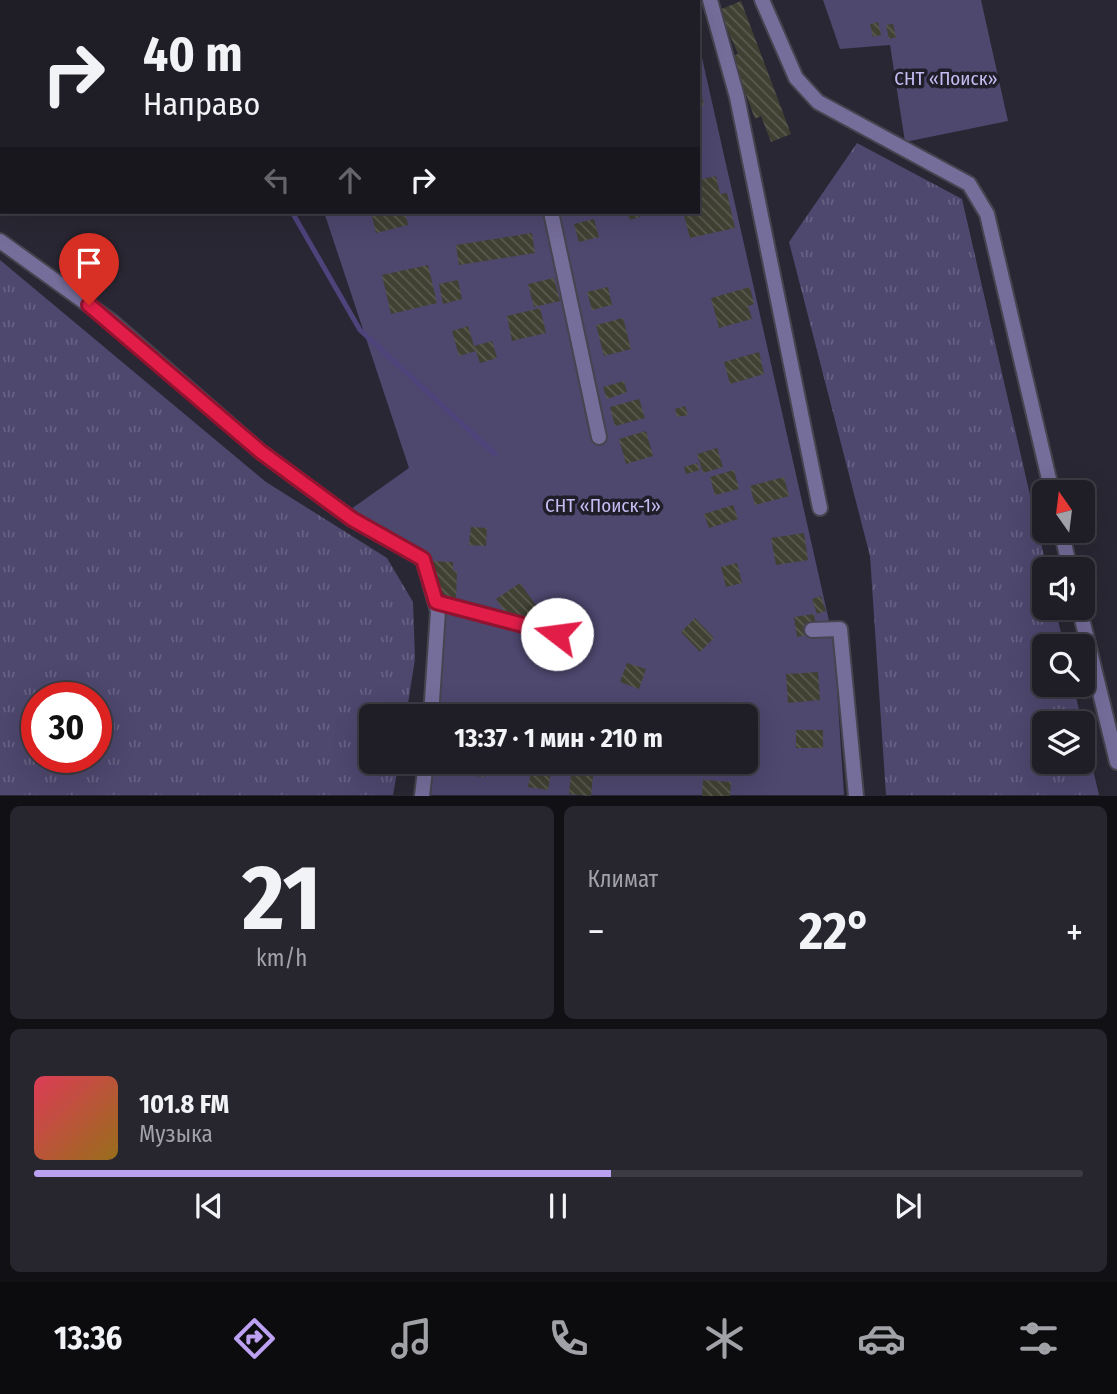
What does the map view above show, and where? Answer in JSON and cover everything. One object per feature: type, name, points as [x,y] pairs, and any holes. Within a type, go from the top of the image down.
[{"type":"street","points":[[710,0],[737,97],[820,508]]},
{"type":"street","points":[[762,0],[796,78],[818,102],[969,184],[987,214],[1049,480]]},
{"type":"street","points":[[551,214],[599,436]]},
{"type":"street","points":[[0,241],[111,321],[261,452],[352,519],[423,559],[439,611],[432,704]]},
{"type":"street","points":[[436,602],[557,634]]},
{"type":"street","points":[[1082,620],[1117,762]]},
{"type":"street","points":[[812,630],[840,629],[856,796]]},
{"type":"street","points":[[422,796],[425,774]]},
{"type":"green space","name":"СНТ «Поиск»","points":[[823,0],[981,0],[1008,121],[905,142],[890,45],[840,49]]},
{"type":"green space","name":"СНТ «Поиск-1»","points":[[700,49],[834,643],[844,795],[429,795],[430,774],[758,774],[758,704],[433,704],[434,615],[419,566],[344,514],[409,468],[325,214],[700,214]]},
{"type":"green space","points":[[857,143],[962,199],[1032,504],[1032,543],[1041,543],[1044,557],[1032,557],[1032,620],[1058,620],[1061,634],[1032,634],[1032,697],[1076,697],[1079,711],[1032,711],[1032,774],[1094,774],[1099,795],[886,795],[870,556],[789,242]]},
{"type":"green space","points":[[0,260],[266,482],[387,558],[413,602],[415,659],[408,704],[359,704],[359,774],[397,774],[393,795],[0,795]]},
{"type":"building","points":[[741,1],[791,134],[771,142],[761,116],[755,119],[732,56],[738,54],[719,10]]},
{"type":"building","points":[[878,22],[881,35],[873,37],[870,24]]},
{"type":"building","points":[[893,24],[896,37],[889,39],[886,25]]},
{"type":"building","points":[[700,91],[704,105],[700,106]]},
{"type":"building","points":[[716,176],[720,194],[727,193],[735,228],[690,238],[684,214],[700,214],[700,180]]},
{"type":"building","points":[[371,214],[405,214],[408,225],[376,233]]},
{"type":"building","points":[[628,214],[648,214],[630,220]]},
{"type":"building","points":[[594,219],[599,237],[579,242],[574,224]]},
{"type":"building","points":[[532,233],[535,253],[459,265],[456,245]]},
{"type":"building","points":[[428,265],[437,303],[391,314],[382,275]]},
{"type":"building","points":[[554,278],[560,301],[534,307],[528,284]]},
{"type":"building","points":[[458,280],[462,299],[443,304],[439,284]]},
{"type":"building","points":[[608,287],[612,305],[592,310],[587,292]]},
{"type":"building","points":[[750,287],[754,304],[748,306],[752,319],[719,328],[711,298]]},
{"type":"building","points":[[540,308],[546,333],[512,341],[507,316]]},
{"type":"building","points":[[623,318],[631,349],[604,356],[596,325]]},
{"type":"building","points":[[468,326],[474,346],[492,341],[497,358],[480,363],[476,351],[459,356],[452,331]]},
{"type":"building","points":[[759,352],[764,374],[730,384],[724,362]]},
{"type":"building","points":[[624,381],[627,392],[607,399],[603,387]]},
{"type":"building","points":[[639,399],[645,418],[615,426],[610,407]]},
{"type":"building","points":[[685,406],[688,415],[677,417],[675,409]]},
{"type":"building","points":[[646,431],[653,456],[626,464],[619,439]]},
{"type":"building","points":[[717,448],[723,467],[703,473],[697,454]]},
{"type":"building","points":[[697,463],[700,470],[686,474],[684,467]]},
{"type":"building","points":[[734,470],[739,489],[715,495],[710,477]]},
{"type":"building","points":[[784,477],[789,496],[755,505],[750,486]]},
{"type":"building","points":[[733,505],[738,519],[709,528],[704,514]]},
{"type":"building","points":[[471,527],[487,528],[486,546],[469,545]]},
{"type":"building","points":[[804,533],[808,560],[776,565],[771,538]]},
{"type":"building","points":[[431,561],[453,562],[453,571],[457,571],[456,599],[429,598]]},
{"type":"building","points":[[737,563],[742,583],[726,587],[721,567]]},
{"type":"building","points":[[520,583],[538,608],[514,625],[496,599]]},
{"type":"building","points":[[821,596],[826,611],[817,614],[812,599]]},
{"type":"building","points":[[814,614],[817,633],[797,637],[794,617]]},
{"type":"building","points":[[695,618],[714,638],[700,652],[681,632]]},
{"type":"building","points":[[570,623],[582,631],[573,646],[561,638]]},
{"type":"building","points":[[627,663],[646,669],[639,689],[620,682]]},
{"type":"building","points":[[818,672],[820,700],[788,703],[786,674]]},
{"type":"building","points":[[796,730],[823,730],[823,748],[796,748]]},
{"type":"building","points":[[453,774],[485,774],[485,777]]},
{"type":"building","points":[[531,774],[551,774],[548,790],[528,787]]},
{"type":"building","points":[[571,774],[593,774],[591,796],[569,794]]},
{"type":"building","points":[[703,780],[731,782],[730,796],[702,796]]},
{"type":"waterway","points":[[293,214],[360,330],[495,454]]},
{"type":"route","points":[[89,305],[111,321],[261,452],[352,519],[423,559],[436,602],[557,634]]}]
